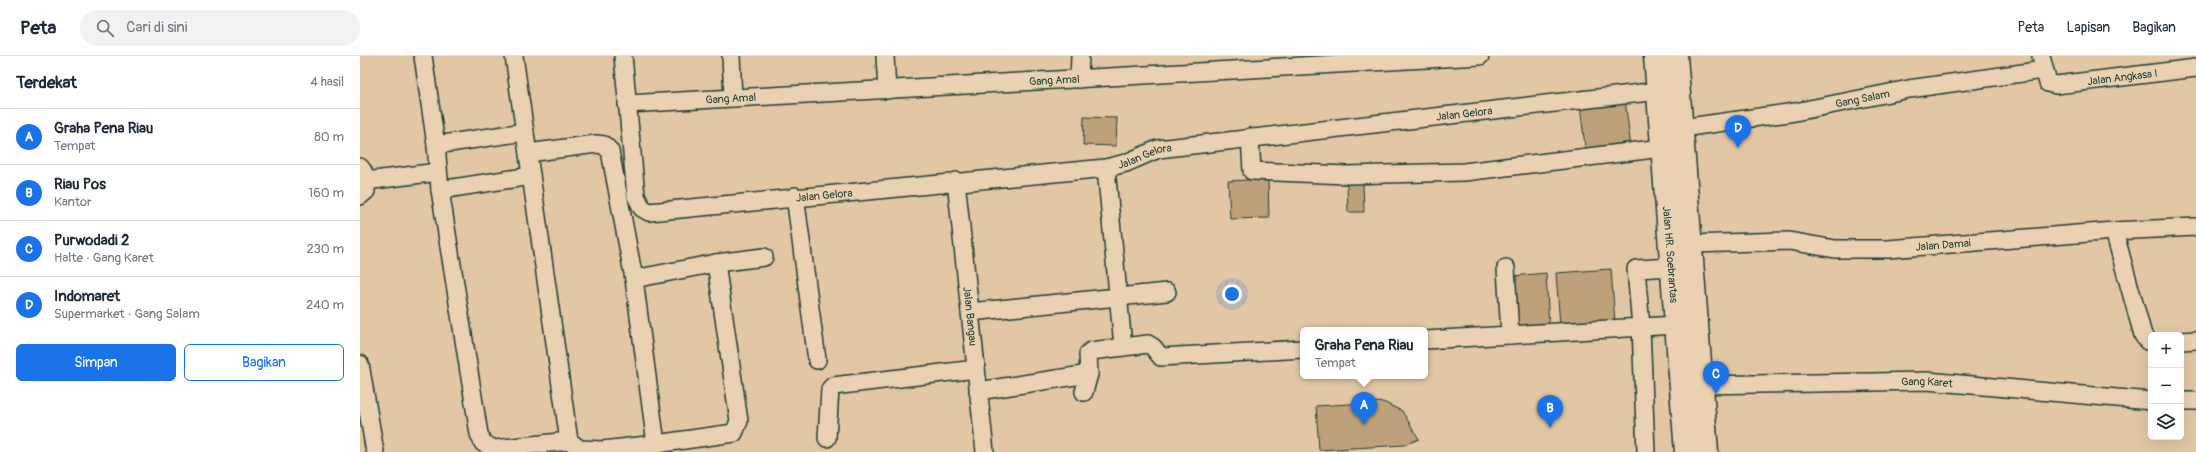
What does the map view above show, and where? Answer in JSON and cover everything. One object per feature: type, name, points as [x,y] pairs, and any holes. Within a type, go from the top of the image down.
[{"type":"main road","name":"Jalan HR. Soebrantas","points":[[1655,56],[1686,452]]},
{"type":"main road","name":"Jalan HR. Soebrantas","points":[[1676,56],[1707,452]]},
{"type":"street","points":[[423,56],[436,145],[440,190],[479,434],[483,443],[494,449],[568,441],[580,449],[603,450],[734,434],[739,421],[716,263]]},
{"type":"street","points":[[514,56],[568,441]]},
{"type":"street","points":[[623,56],[636,196],[642,208],[650,212],[795,196]]},
{"type":"street","points":[[731,56],[733,98]]},
{"type":"street","points":[[885,56],[887,90]]},
{"type":"street","points":[[1079,79],[1080,56]]},
{"type":"street","name":"Gang Amal","points":[[627,104],[1079,79],[1202,64],[1480,56]]},
{"type":"street","name":"Jalan Angkasa I","points":[[2044,69],[2056,85],[2196,68]]},
{"type":"street","name":"Gang Salam","points":[[1682,128],[1795,112],[1909,89],[2044,69]]},
{"type":"street","name":"Jalan Gelora","points":[[817,360],[795,196],[1106,168],[1126,163],[1158,149],[1250,137],[1658,91]]},
{"type":"street","points":[[436,145],[525,132]]},
{"type":"street","points":[[1250,137],[1252,171],[1347,175],[1464,172],[1662,148]]},
{"type":"street","points":[[528,153],[596,144],[604,145],[610,151],[634,279],[656,444]]},
{"type":"street","points":[[1106,168],[1123,346]]},
{"type":"street","points":[[362,182],[438,172]]},
{"type":"street","points":[[440,190],[531,176]]},
{"type":"street","name":"Jalan Bangau","points":[[956,181],[985,452]]},
{"type":"street","name":"Jalan Damai","points":[[1691,244],[1789,241],[1835,249],[1888,249],[2114,231],[2196,227]]},
{"type":"street","points":[[2114,231],[2143,335],[2148,342]]},
{"type":"street","points":[[634,279],[716,263],[764,257]]},
{"type":"street","points":[[1646,452],[1641,327],[1636,269],[1672,267]]},
{"type":"street","points":[[1506,268],[1510,334]]},
{"type":"street","points":[[970,312],[1119,295],[1167,292]]},
{"type":"street","points":[[1428,340],[1676,325]]},
{"type":"street","points":[[2184,342],[2196,340]]},
{"type":"street","points":[[1084,392],[1089,374],[1088,354],[1091,351],[1123,346],[1151,345],[1161,357],[1300,349]]},
{"type":"street","points":[[360,364],[375,452]]},
{"type":"street","points":[[826,438],[830,389],[833,386],[976,368]]},
{"type":"street","points":[[978,391],[1089,374]]},
{"type":"street","name":"Gang Karet","points":[[1702,385],[1927,381],[2148,401]]},
{"type":"street","points":[[2184,401],[2196,400]]},
{"type":"building","points":[[1625,99],[1631,148],[1586,154],[1580,106]]},
{"type":"building","points":[[1084,117],[1117,118],[1116,146],[1083,145]]},
{"type":"building","points":[[1268,179],[1269,218],[1230,219],[1228,181]]},
{"type":"building","points":[[1363,182],[1364,212],[1348,212],[1347,183]]},
{"type":"building","points":[[1611,269],[1615,323],[1560,325],[1556,273]]},
{"type":"building","points":[[1546,273],[1549,326],[1517,329],[1513,276]]},
{"type":"building","points":[[1383,402],[1402,411],[1419,439],[1404,445],[1319,450],[1316,406]]},
{"type":"place","name":"Indomaret","points":[[1738,148]]},
{"type":"place","name":"Purwodadi 2","points":[[1716,394]]},
{"type":"place","name":"Graha Pena Riau","points":[[1364,425]]},
{"type":"place","name":"Riau Pos","points":[[1550,428]]}]
